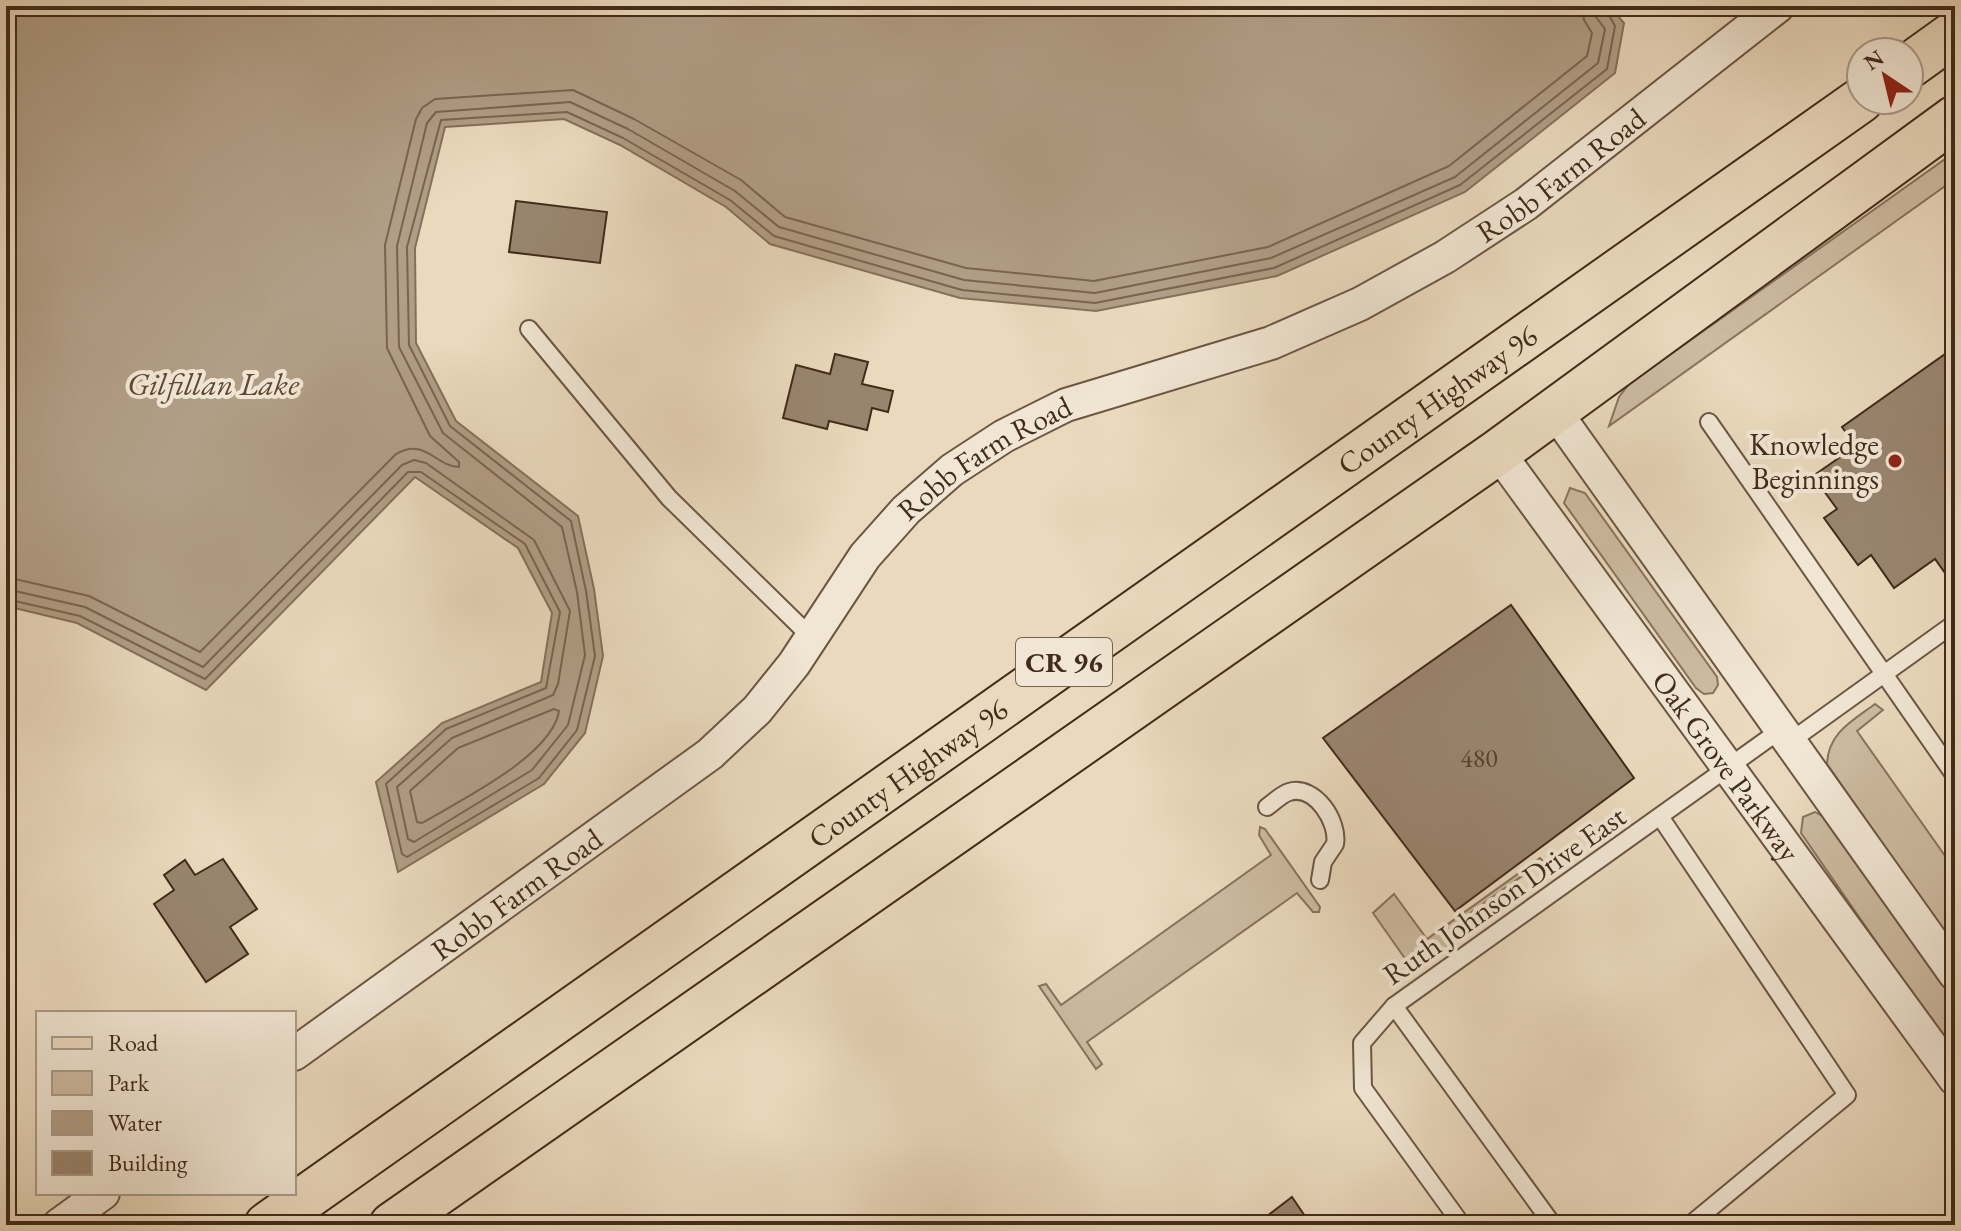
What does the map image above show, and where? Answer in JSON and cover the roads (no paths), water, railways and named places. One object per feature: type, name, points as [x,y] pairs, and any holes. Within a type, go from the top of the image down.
[{"type":"main road","points":[[1925,55],[1955,33]]},
{"type":"main road","name":"County Highway 96","points":[[267,1225],[1845,111]]},
{"type":"main road","name":"CR 96","points":[[392,1225],[1498,452],[1955,118]]},
{"type":"street","name":"Robb Farm Road","points":[[296,1053],[710,754],[757,710],[865,556],[906,510],[952,470],[1004,436],[1066,405],[1271,343],[1360,304],[1445,257],[1526,204],[1778,6]]},
{"type":"street","name":"Oak Grove Parkway","points":[[1554,410],[1955,974]]},
{"type":"street","name":"Oak Grove Parkway","points":[[1498,452],[1955,1079]]},
{"type":"street","points":[[59,1225],[100,1195]]},
{"type":"lane","points":[[529,329],[669,498],[811,637]]},
{"type":"lane","points":[[1709,422],[1955,776]]},
{"type":"lane","name":"Ruth Johnson Drive East","points":[[1462,1225],[1363,1088],[1362,1043],[1394,1006],[1729,767],[1784,737],[1884,674],[1955,623]]},
{"type":"lane","points":[[1267,807],[1289,792],[1304,791],[1313,796],[1333,821],[1335,844],[1323,862],[1320,880]]},
{"type":"lane","points":[[1661,818],[1847,1095],[1690,1225]]},
{"type":"lane","points":[[1394,1006],[1553,1225]]},
{"type":"water","name":"Gilfillan Lake","points":[[6,6],[1609,6],[1624,23],[1615,73],[1465,192],[1277,276],[1096,311],[960,298],[770,244],[726,207],[620,145],[564,119],[445,127],[415,248],[416,343],[456,421],[578,516],[594,589],[603,656],[585,733],[544,784],[398,872],[376,782],[442,723],[541,682],[552,613],[518,548],[415,477],[206,690],[77,623],[6,606]]},
{"type":"place","name":"Knowledge Beginnings","points":[[1895,461]]}]
